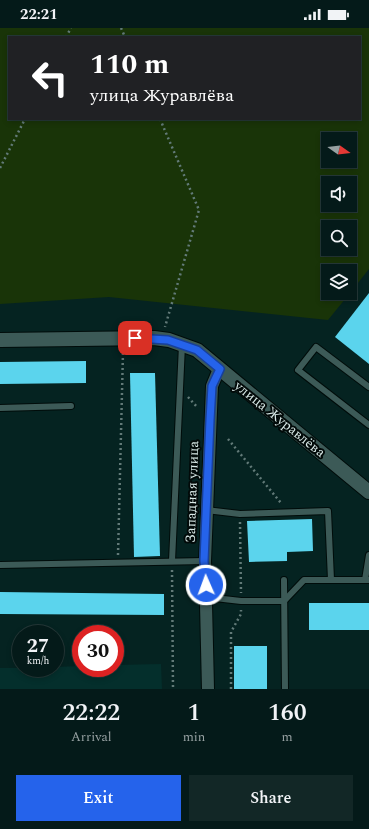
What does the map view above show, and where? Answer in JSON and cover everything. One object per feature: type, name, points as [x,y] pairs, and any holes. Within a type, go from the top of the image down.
[{"type":"street","name":"улица Журавлёва","points":[[0,340],[161,339],[197,350],[369,492]]},
{"type":"street","name":"Западная улица","points":[[208,689],[204,561],[212,386],[220,369]]},
{"type":"lane","points":[[172,561],[182,345]]},
{"type":"lane","points":[[369,387],[316,346],[298,370],[369,424]]},
{"type":"lane","points":[[0,408],[71,406]]},
{"type":"lane","points":[[206,510],[240,514],[328,511],[331,580]]},
{"type":"lane","points":[[206,597],[241,601],[284,601],[304,580],[367,580],[369,555]]},
{"type":"lane","points":[[0,565],[204,561]]},
{"type":"lane","points":[[284,580],[285,689]]},
{"type":"path","points":[[0,168],[24,120]]},
{"type":"path","points":[[160,120],[199,210],[161,339]]},
{"type":"path","points":[[118,563],[123,349]]},
{"type":"path","points":[[228,438],[288,512]]},
{"type":"path","points":[[172,561],[174,689]]},
{"type":"shaded area","points":[[161,664],[162,689],[0,689],[0,668],[12,668],[12,677],[64,677],[64,667],[72,666],[72,677],[124,677],[124,665]]},
{"type":"green space","points":[[0,28],[369,28],[369,269],[357,284],[357,264],[321,264],[321,300],[344,300],[328,320],[109,297],[0,304]]},
{"type":"building","points":[[369,293],[369,364],[335,337]]},
{"type":"building","points":[[86,361],[86,383],[0,384],[0,362]]},
{"type":"building","points":[[130,373],[155,373],[160,556],[134,557]]},
{"type":"building","points":[[312,519],[313,551],[287,552],[287,561],[249,562],[247,521]]},
{"type":"building","points":[[0,592],[164,594],[164,615],[0,614]]},
{"type":"building","points":[[309,603],[369,603],[369,630],[309,630]]},
{"type":"building","points":[[234,646],[267,646],[267,689],[234,689]]},
{"type":"route","points":[[135,338],[168,340],[197,350],[220,369],[212,386],[204,561],[206,585]]}]
